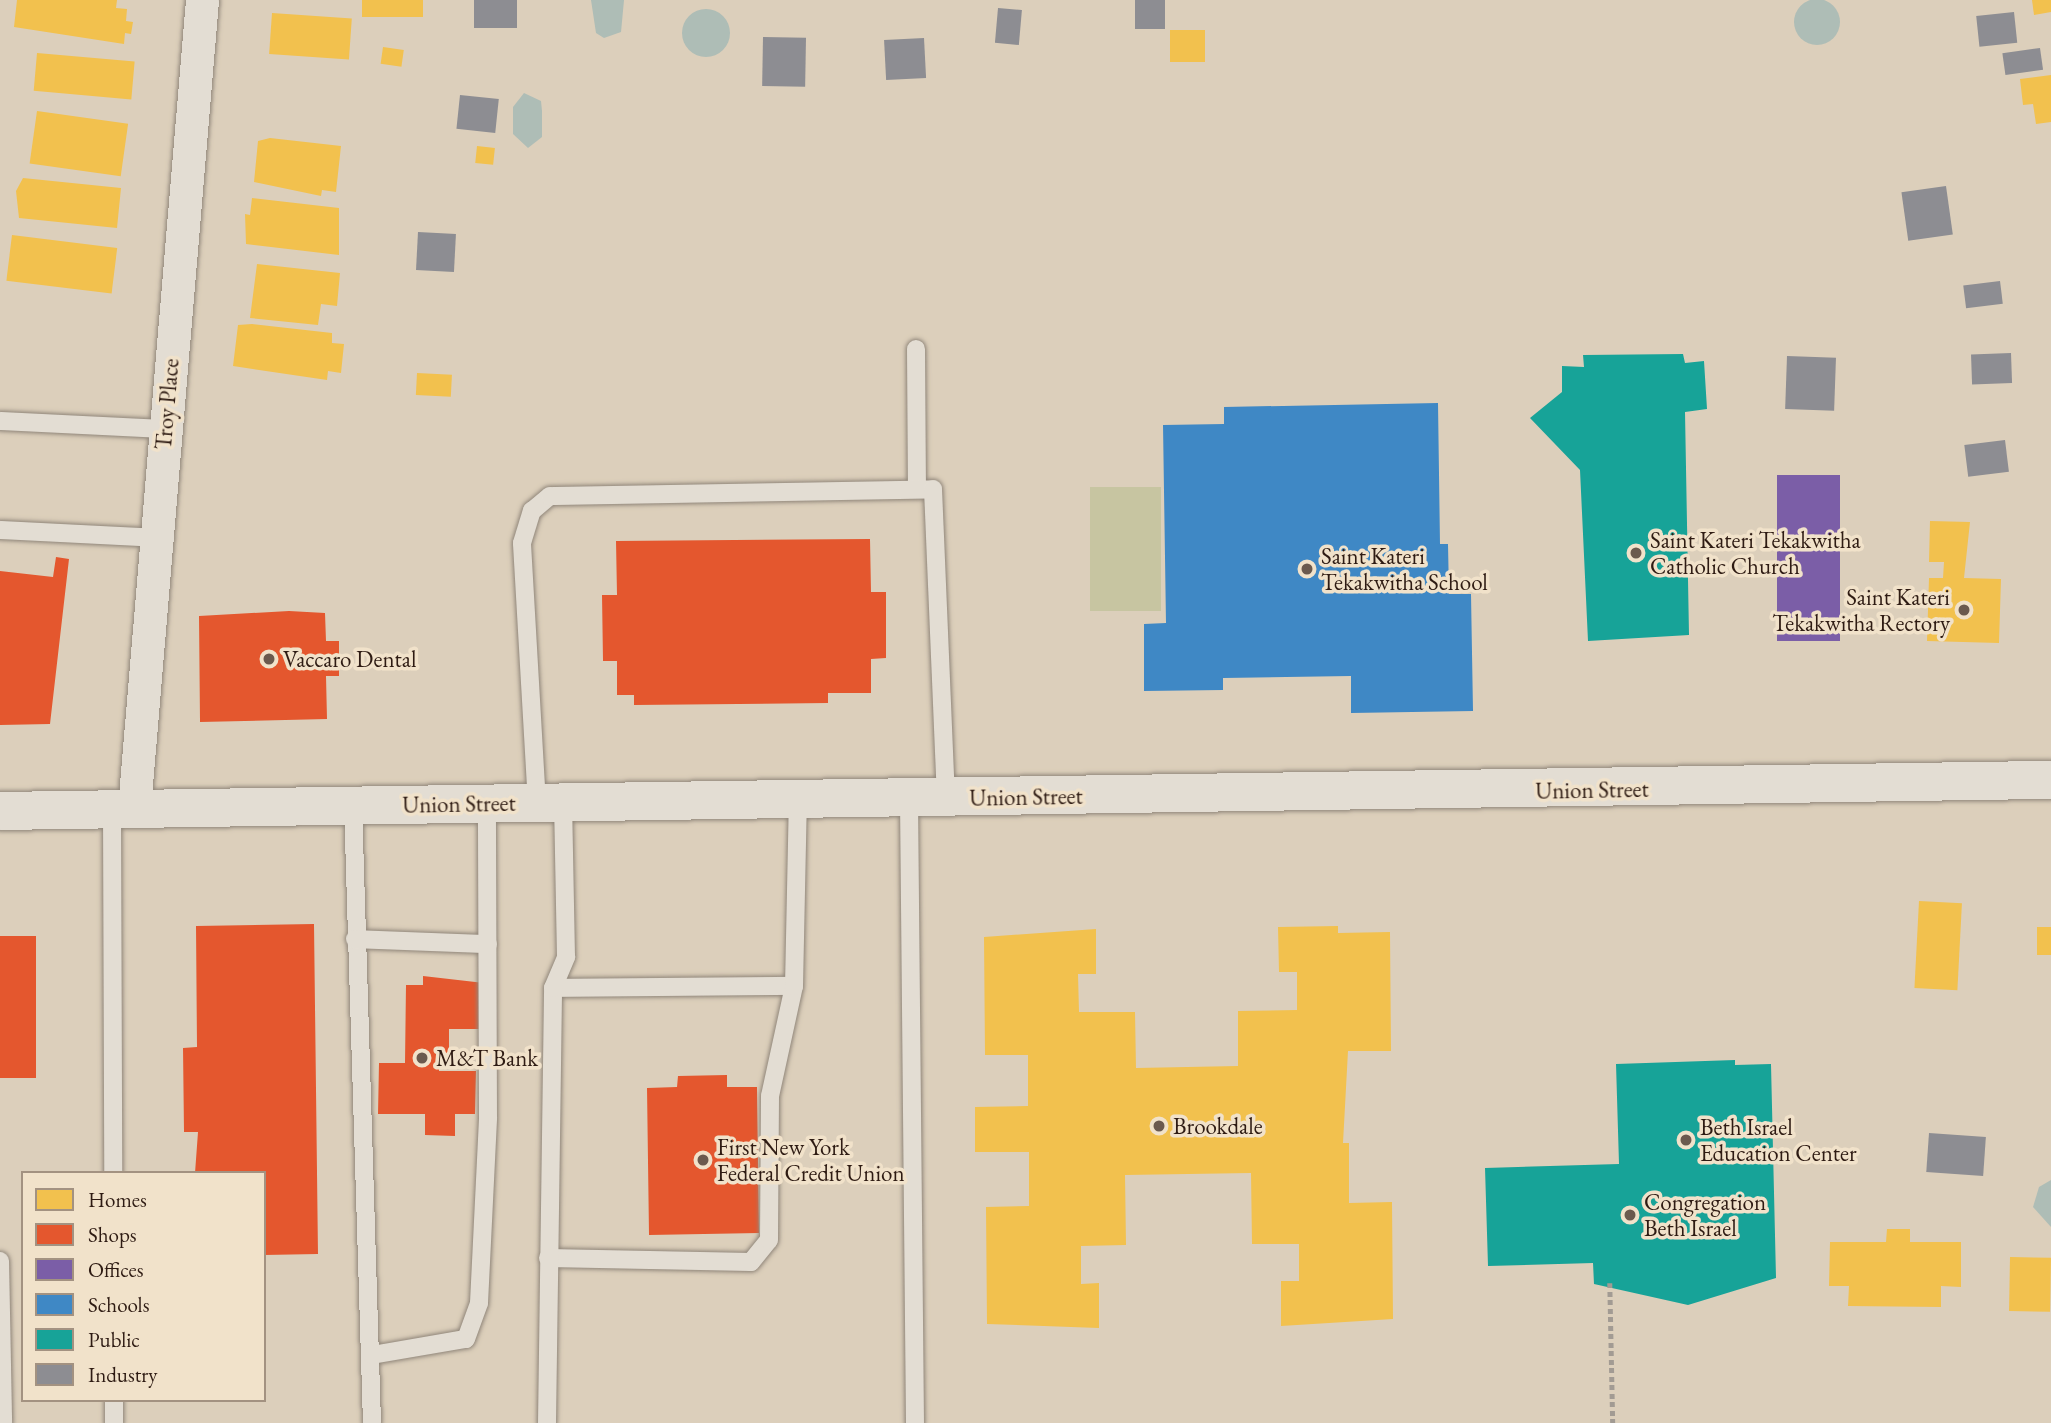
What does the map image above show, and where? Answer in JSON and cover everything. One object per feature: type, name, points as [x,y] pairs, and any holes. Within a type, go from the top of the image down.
[{"type":"main road","name":"Union Street","points":[[0,811],[2051,780]]},
{"type":"street","name":"Troy Place","points":[[123,808],[156,538],[202,0]]},
{"type":"lane","points":[[916,349],[917,489]]},
{"type":"lane","points":[[0,421],[165,429]]},
{"type":"lane","points":[[547,1423],[553,988],[566,957],[522,543],[532,511],[550,495],[933,489],[946,798]]},
{"type":"lane","points":[[0,530],[156,538]]},
{"type":"lane","points":[[909,799],[915,1423]]},
{"type":"lane","points":[[548,1258],[751,1262],[769,1240],[770,1096],[793,986],[798,801]]},
{"type":"lane","points":[[372,1355],[466,1339],[479,1303],[488,944],[487,804]]},
{"type":"lane","points":[[353,805],[355,939],[372,1355],[372,1423]]},
{"type":"lane","points":[[114,1171],[123,808]]},
{"type":"lane","points":[[355,939],[488,944]]},
{"type":"lane","points":[[553,988],[793,986]]},
{"type":"lane","points":[[0,1261],[2,1423]]},
{"type":"lane","points":[[114,1402],[114,1423]]},
{"type":"path","points":[[1610,1283],[1613,1423]]},
{"type":"shaded area","points":[[1817,-1],[1833,6],[1840,22],[1833,38],[1817,45],[1801,38],[1794,22],[1801,6]]},
{"type":"shaded area","points":[[591,0],[624,0],[621,32],[604,38],[596,33]]},
{"type":"shaded area","points":[[706,9],[723,16],[730,33],[723,50],[706,57],[689,50],[682,33],[689,16]]},
{"type":"shaded area","points":[[524,93],[541,101],[542,111],[542,137],[528,148],[513,134],[513,107]]},
{"type":"shaded area","points":[[1090,487],[1161,487],[1161,611],[1090,611]]},
{"type":"shaded area","points":[[2051,1180],[2051,1227],[2033,1207],[2039,1187]]},
{"type":"building: Homes","points":[[17,0],[117,0],[116,8],[127,9],[126,21],[133,22],[131,34],[125,33],[124,44],[14,27]]},
{"type":"building: Homes","points":[[362,0],[423,0],[423,17],[362,17]]},
{"type":"building: Homes","points":[[2032,0],[2051,0],[2051,12],[2034,15]]},
{"type":"building: Homes","points":[[272,13],[352,19],[349,59],[269,54]]},
{"type":"building: Homes","points":[[1170,30],[1205,30],[1205,62],[1170,62]]},
{"type":"building: Homes","points":[[383,47],[404,50],[401,67],[381,64]]},
{"type":"building: Homes","points":[[37,53],[135,62],[131,99],[34,91]]},
{"type":"building: Homes","points":[[2051,75],[2051,122],[2036,124],[2033,104],[2023,105],[2020,79]]},
{"type":"building: Homes","points":[[37,111],[128,124],[121,176],[30,163]]},
{"type":"building: Homes","points":[[270,138],[341,146],[336,192],[322,190],[321,196],[254,182],[258,141]]},
{"type":"building: Homes","points":[[477,146],[495,148],[493,165],[475,163]]},
{"type":"building: Homes","points":[[23,178],[121,188],[117,228],[19,218],[16,191]]},
{"type":"building: Homes","points":[[252,198],[339,208],[339,255],[246,244],[245,214],[250,215]]},
{"type":"building: Homes","points":[[12,235],[117,248],[112,294],[6,281]]},
{"type":"building: Homes","points":[[257,264],[340,273],[337,306],[321,304],[318,325],[250,318]]},
{"type":"building: Homes","points":[[252,324],[332,333],[332,343],[344,344],[341,373],[328,371],[327,380],[233,366],[238,325]]},
{"type":"building: Homes","points":[[417,373],[452,375],[451,397],[416,395]]},
{"type":"building: Homes","name":"Saint Kateri Tekakwitha Rectory","points":[[1930,521],[1970,522],[1964,578],[2001,579],[1999,643],[1927,641],[1929,578],[1943,578],[1944,562],[1929,562]]},
{"type":"building: Homes","points":[[1919,901],[1962,903],[1957,990],[1914,988]]},
{"type":"building: Homes","name":"Brookdale","points":[[1338,926],[1338,933],[1390,932],[1391,1051],[1348,1051],[1343,1143],[1349,1143],[1349,1203],[1392,1202],[1393,1319],[1281,1326],[1281,1281],[1299,1281],[1299,1244],[1252,1244],[1251,1173],[1125,1175],[1126,1245],[1081,1246],[1081,1284],[1099,1283],[1099,1328],[987,1324],[986,1207],[1029,1206],[1029,1152],[975,1152],[975,1107],[1028,1106],[1028,1055],[985,1055],[984,937],[1096,929],[1096,974],[1078,974],[1079,1012],[1135,1012],[1136,1068],[1238,1066],[1238,1011],[1297,1010],[1297,972],[1279,972],[1278,927]]},
{"type":"building: Homes","points":[[2037,927],[2051,927],[2051,955],[2037,955]]},
{"type":"building: Homes","points":[[1887,1229],[1910,1229],[1910,1242],[1961,1242],[1961,1287],[1941,1286],[1941,1307],[1848,1306],[1849,1286],[1829,1286],[1830,1242],[1886,1242]]},
{"type":"building: Homes","points":[[2010,1257],[2051,1258],[2050,1312],[2009,1311]]},
{"type":"building: Shops","points":[[870,539],[871,592],[886,592],[886,658],[871,659],[871,693],[828,693],[828,703],[634,705],[634,695],[617,695],[617,661],[603,661],[602,595],[617,595],[616,541]]},
{"type":"building: Shops","points":[[56,557],[69,559],[50,724],[0,725],[0,571],[53,577]]},
{"type":"building: Shops","name":"Vaccaro Dental","points":[[289,611],[325,613],[326,641],[339,641],[339,676],[326,676],[327,719],[200,722],[199,616]]},
{"type":"building: Shops","points":[[314,924],[318,1254],[266,1255],[266,1171],[195,1171],[198,1132],[184,1132],[183,1048],[197,1047],[196,926]]},
{"type":"building: Shops","points":[[0,936],[36,936],[36,1078],[0,1078]]},
{"type":"building: Shops","name":"M&T Bank","points":[[423,976],[484,983],[484,1029],[449,1029],[449,1053],[439,1053],[439,1071],[476,1071],[475,1114],[455,1114],[455,1136],[425,1135],[425,1114],[378,1114],[379,1063],[405,1063],[406,985],[423,985]]},
{"type":"building: Shops","name":"First New York Federal Credit Union","points":[[727,1075],[727,1087],[757,1087],[759,1233],[649,1235],[647,1088],[677,1087],[678,1076]]},
{"type":"building: Offices","points":[[1777,475],[1840,475],[1840,641],[1777,641]]},
{"type":"building: Schools","name":"Saint Kateri Tekakwitha School","points":[[1438,403],[1440,544],[1448,544],[1449,594],[1471,594],[1473,711],[1351,713],[1351,676],[1223,678],[1223,690],[1144,691],[1144,624],[1166,623],[1163,425],[1224,424],[1224,407]]},
{"type":"building: Public","name":"Saint Kateri Tekakwitha Catholic Church","points":[[1683,354],[1685,363],[1704,361],[1707,409],[1685,412],[1689,635],[1588,641],[1580,470],[1530,418],[1562,392],[1562,366],[1584,367],[1583,355]]},
{"type":"building: Public","name":"Congregation Beth Israel","points":[[1735,1060],[1735,1065],[1771,1064],[1776,1278],[1688,1305],[1594,1284],[1593,1263],[1488,1266],[1485,1168],[1619,1164],[1616,1064]]},
{"type":"building: Industry","points":[[474,0],[517,0],[517,28],[474,28]]},
{"type":"building: Industry","points":[[1135,0],[1165,0],[1165,29],[1135,29]]},
{"type":"building: Industry","points":[[998,8],[1022,10],[1019,45],[995,43]]},
{"type":"building: Industry","points":[[2014,12],[2017,43],[1979,47],[1976,16]]},
{"type":"building: Industry","points":[[763,37],[806,38],[805,87],[762,86]]},
{"type":"building: Industry","points":[[924,38],[926,78],[886,80],[884,40]]},
{"type":"building: Industry","points":[[2040,48],[2043,70],[2005,75],[2002,53]]},
{"type":"building: Industry","points":[[460,95],[499,99],[495,133],[456,129]]},
{"type":"building: Industry","points":[[1946,186],[1953,235],[1908,241],[1901,192]]},
{"type":"building: Industry","points":[[418,232],[456,234],[454,272],[416,270]]},
{"type":"building: Industry","points":[[2000,281],[2003,304],[1966,308],[1963,286]]},
{"type":"building: Industry","points":[[2011,353],[2012,383],[1972,384],[1971,354]]},
{"type":"building: Industry","points":[[1787,356],[1836,358],[1834,411],[1785,409]]},
{"type":"building: Industry","points":[[2005,440],[2009,472],[1968,477],[1964,445]]},
{"type":"building: Industry","points":[[1929,1133],[1986,1137],[1983,1176],[1926,1172]]},
{"type":"place","name":"Saint Kateri Tekakwitha Catholic Church","points":[[1636,553]]},
{"type":"place","name":"Saint Kateri Tekakwitha School","points":[[1307,569]]},
{"type":"place","name":"Saint Kateri Tekakwitha Rectory","points":[[1964,610]]},
{"type":"place","name":"Vaccaro Dental","points":[[269,659]]},
{"type":"place","name":"M&T Bank","points":[[422,1058]]},
{"type":"place","name":"Brookdale","points":[[1159,1126]]},
{"type":"place","name":"Beth Israel Education Center","points":[[1686,1140]]},
{"type":"place","name":"First New York Federal Credit Union","points":[[703,1160]]},
{"type":"place","name":"Congregation Beth Israel","points":[[1630,1215]]}]
